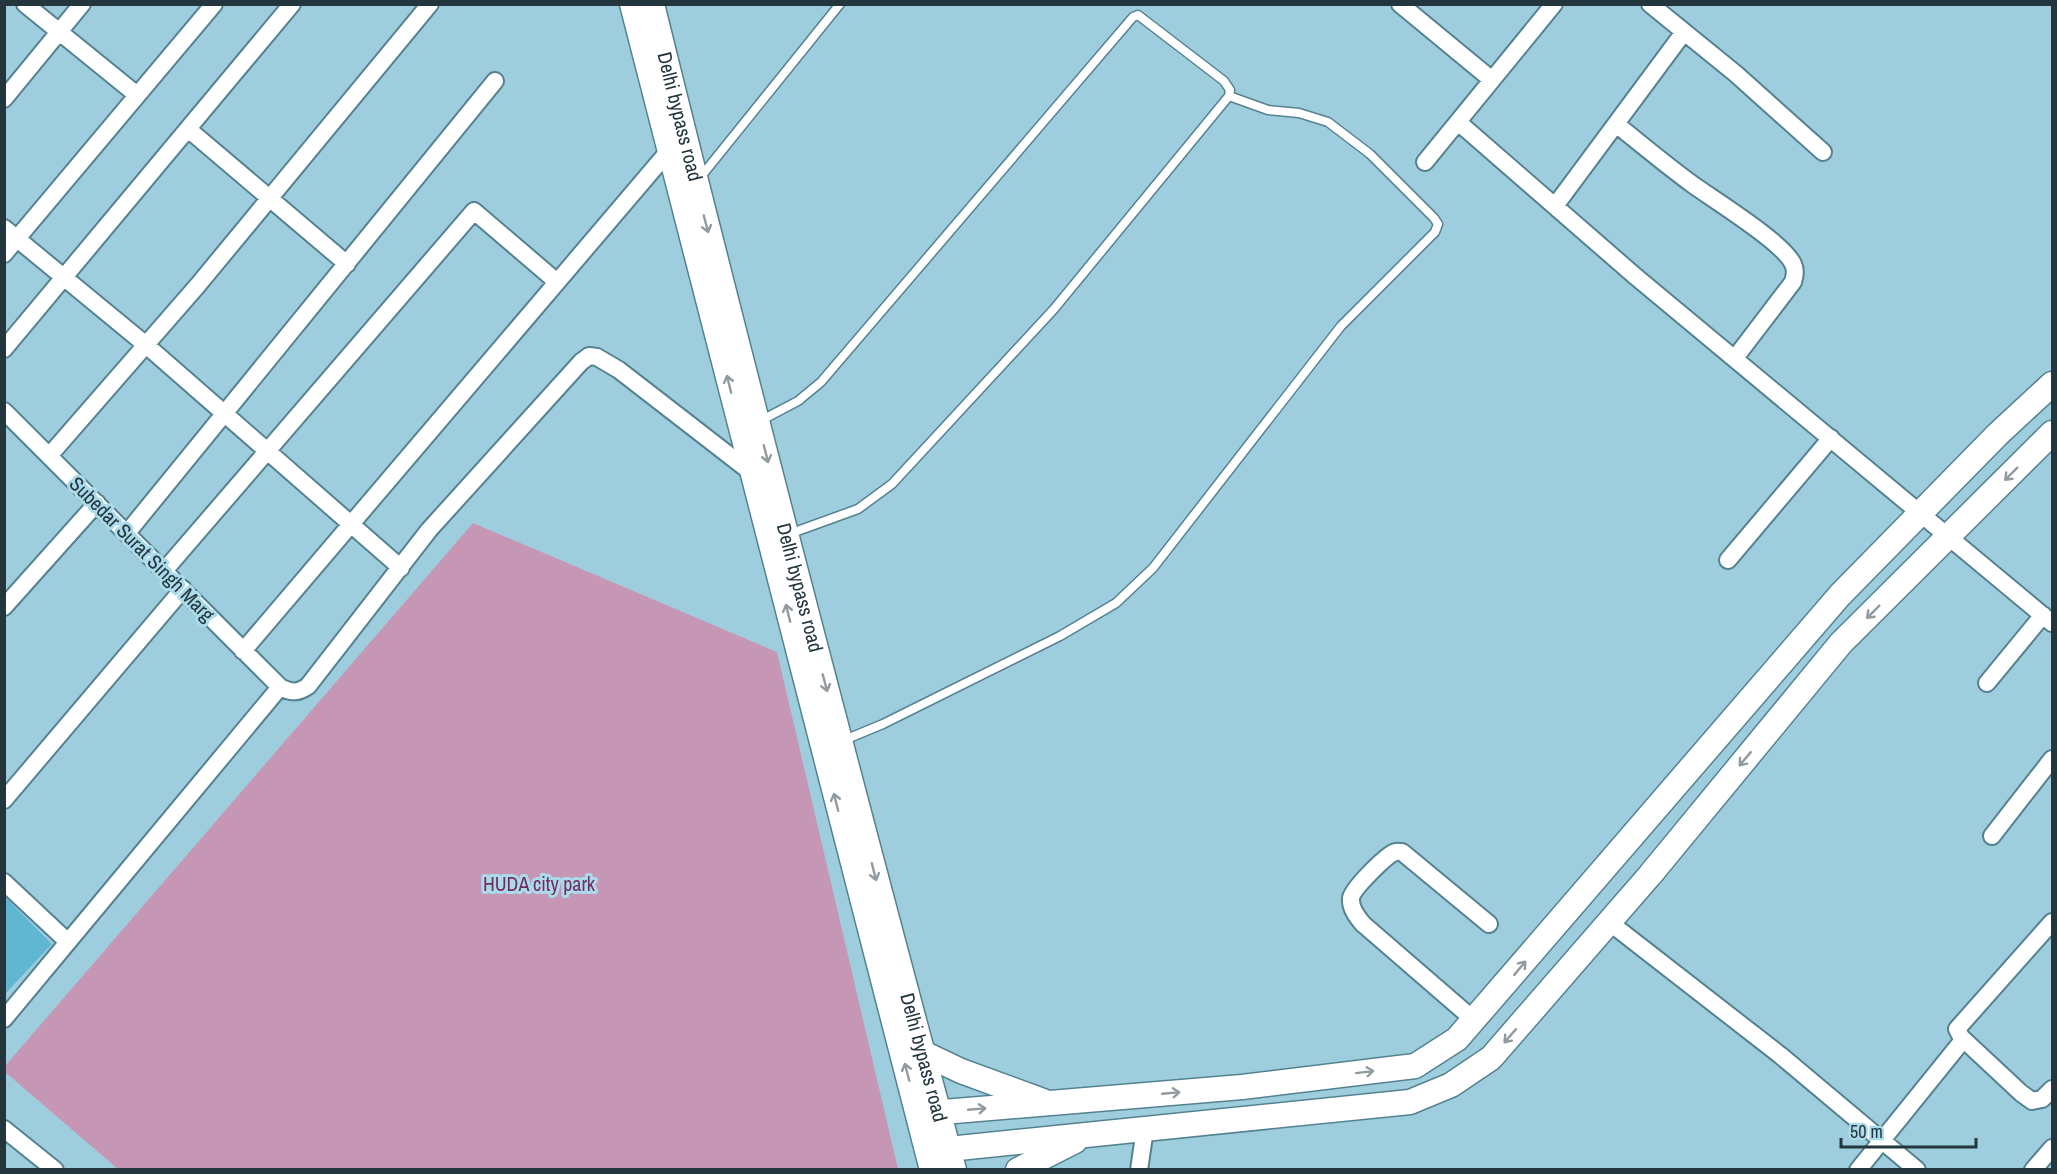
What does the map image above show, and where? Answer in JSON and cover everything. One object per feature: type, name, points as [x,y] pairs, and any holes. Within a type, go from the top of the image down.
[{"type":"main road","name":"Delhi bypass road","points":[[632,4],[689,190],[941,1160]]},
{"type":"main road","name":"Delhi bypass road","points":[[652,4],[676,142]]},
{"type":"main road","points":[[929,1113],[1242,1087],[1415,1066],[1457,1039],[1840,595],[1998,434],[2052,384]]},
{"type":"main road","name":"Delhi bypass road","points":[[749,424],[752,473],[778,537]]},
{"type":"main road","points":[[941,1160],[1088,1134],[1410,1102],[1451,1086],[1491,1058],[1609,922],[1841,644],[2052,433]]},
{"type":"main road","name":"Delhi bypass road","points":[[832,747],[922,1053],[929,1113]]},
{"type":"main road","points":[[922,1053],[962,1071],[1048,1103]]},
{"type":"main road","points":[[1018,1170],[1088,1134]]},
{"type":"street","points":[[25,4],[137,95]]},
{"type":"street","points":[[4,99],[82,4]]},
{"type":"street","points":[[4,254],[11,233],[137,95],[214,4]]},
{"type":"street","points":[[4,349],[291,4]]},
{"type":"street","points":[[49,456],[146,345],[430,4]]},
{"type":"street","points":[[1400,4],[1492,80]]},
{"type":"street","points":[[1650,4],[1736,74],[1823,152]]},
{"type":"street","points":[[1425,162],[1550,6]]},
{"type":"street","points":[[1555,206],[1684,32]]},
{"type":"street","points":[[127,533],[495,81]]},
{"type":"street","points":[[1458,122],[1635,276],[2048,619],[1987,682]]},
{"type":"street","points":[[1616,124],[1691,184],[1762,234],[1786,254],[1794,264],[1793,282],[1735,358]]},
{"type":"street","points":[[188,129],[347,264]]},
{"type":"street","points":[[243,651],[676,142]]},
{"type":"street","points":[[165,571],[474,211],[557,282]]},
{"type":"street","points":[[11,233],[146,345],[401,568]]},
{"type":"street","points":[[4,1019],[280,687],[290,693],[301,691],[308,686],[429,530],[581,362],[589,356],[597,357],[619,370],[752,473]]},
{"type":"street","name":"Subedar Surat Singh Marg","points":[[4,411],[280,687]]},
{"type":"street","points":[[1728,560],[1831,438]]},
{"type":"street","points":[[4,607],[98,503]]},
{"type":"street","points":[[4,800],[183,589]]},
{"type":"street","points":[[1992,836],[2052,759]]},
{"type":"street","points":[[1474,1020],[1363,924],[1355,914],[1351,898],[1356,889],[1392,854],[1402,852],[1490,924]]},
{"type":"street","points":[[4,882],[68,942]]},
{"type":"street","points":[[1609,922],[1780,1056],[1917,1170]]},
{"type":"street","points":[[2052,922],[1957,1029],[1963,1040],[2020,1093],[2032,1101],[2042,1099],[2052,1089]]},
{"type":"street","points":[[1858,1170],[1963,1040]]},
{"type":"street","points":[[4,1129],[55,1170]]},
{"type":"street","points":[[1139,1170],[1145,1129]]},
{"type":"street","points":[[2033,1170],[2052,1148]]},
{"type":"lane","points":[[689,190],[840,4]]},
{"type":"lane","points":[[749,424],[798,401],[820,382],[1133,17],[1138,15],[1224,81],[1230,90],[1229,96],[1054,309],[892,484],[858,509],[778,537]]},
{"type":"lane","points":[[832,747],[1060,636],[1116,603],[1153,568],[1341,326],[1435,232],[1438,224],[1434,218],[1370,154],[1328,122],[1299,113],[1268,110],[1229,96]]},
{"type":"green space","name":"HUDA city park","points":[[473,523],[777,652],[898,1169],[118,1169],[5,1072],[5,1066]]},
{"type":"water","points":[[5,897],[52,944],[4,994]]}]
